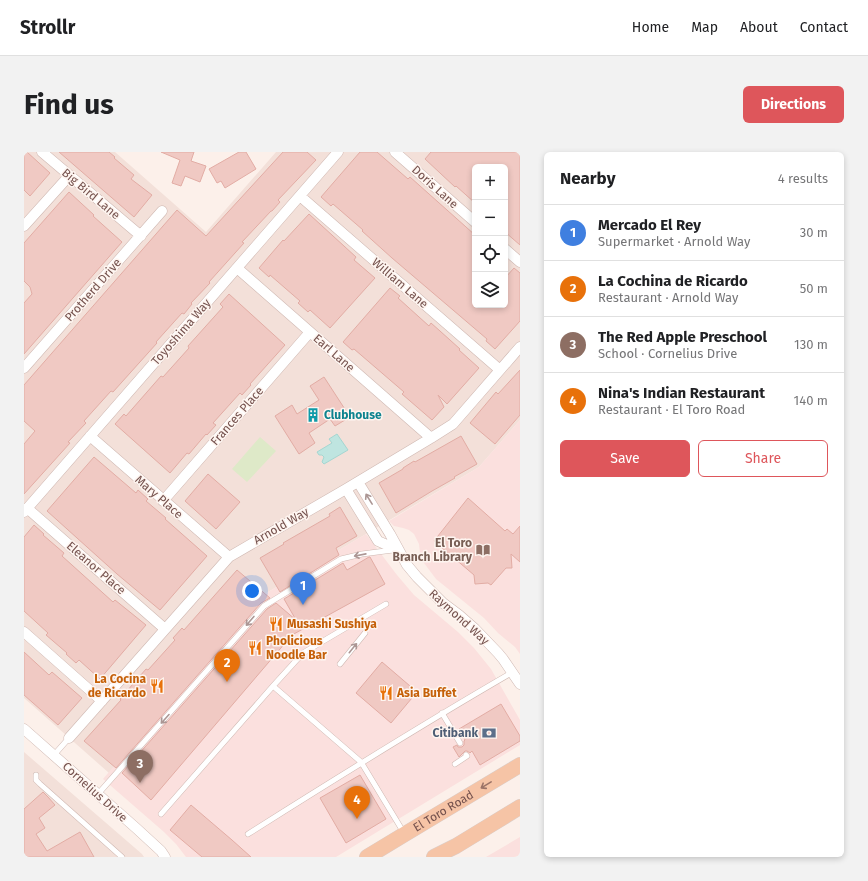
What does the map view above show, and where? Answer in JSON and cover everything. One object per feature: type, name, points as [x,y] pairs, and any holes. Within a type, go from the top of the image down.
[{"type":"main road","name":"El Toro Road","points":[[367,857],[520,765]]},
{"type":"main road","points":[[434,857],[456,846],[520,807]]},
{"type":"street","name":"Big Bird Lane","points":[[42,152],[141,236]]},
{"type":"street","name":"Toyoshima Way","points":[[26,510],[338,152]]},
{"type":"street","name":"Doris Lane","points":[[396,152],[472,219]]},
{"type":"street","points":[[24,226],[69,176]]},
{"type":"street","name":"William Lane","points":[[300,196],[500,370]]},
{"type":"street","name":"Protherd Drive","points":[[24,368],[162,211]]},
{"type":"street","points":[[508,252],[520,262]]},
{"type":"street","name":"Earl Lane","points":[[237,268],[431,438]]},
{"type":"street","name":"Frances Place","points":[[163,501],[310,332]]},
{"type":"street","name":"Arnold Way","points":[[69,738],[228,557],[358,482],[453,424],[520,347]]},
{"type":"street","name":"Mary Place","points":[[90,436],[228,557]]},
{"type":"street","name":"Raymond Way","points":[[358,482],[407,565],[417,577],[474,629],[504,659],[520,684]]},
{"type":"street","points":[[346,489],[378,541],[398,550]]},
{"type":"street","name":"Eleanor Place","points":[[26,510],[165,629]]},
{"type":"street","points":[[24,632],[102,701]]},
{"type":"street","name":"Cornelius Drive","points":[[24,729],[143,834],[161,851],[165,857]]},
{"type":"lane","points":[[98,794],[264,606],[341,559],[362,554],[398,550]]},
{"type":"lane","points":[[161,814],[303,653],[386,604]]},
{"type":"lane","points":[[340,664],[365,633]]},
{"type":"lane","points":[[248,834],[361,762],[513,672]]},
{"type":"lane","points":[[273,686],[361,762],[405,834]]},
{"type":"lane","points":[[442,713],[460,743]]},
{"type":"lane","points":[[54,755],[69,738]]},
{"type":"lane","points":[[455,764],[467,756],[466,755]]},
{"type":"lane","points":[[36,775],[36,780],[40,784],[122,857]]},
{"type":"shaded area","points":[[24,152],[115,152],[206,232],[276,152],[520,152],[520,420],[479,467],[258,598],[109,773],[24,698]]},
{"type":"shaded area","points":[[520,420],[520,654],[515,647],[498,633],[484,618],[436,579],[424,563],[420,553],[419,544],[414,534],[409,530],[394,526],[389,521],[479,467]]},
{"type":"shaded area","points":[[366,534],[414,595],[458,632],[474,648],[491,669],[520,720],[520,745],[336,857],[186,857],[164,832],[103,779],[258,598]]},
{"type":"shaded area","points":[[24,752],[142,854],[144,857],[24,857]]},
{"type":"shaded area","points":[[520,837],[520,857],[486,857]]},
{"type":"green space","points":[[260,437],[276,451],[247,482],[232,469]]},
{"type":"water","points":[[337,434],[348,450],[324,464],[322,462],[324,457],[319,455],[317,452],[332,443],[329,439]]},
{"type":"building","points":[[24,152],[27,152],[50,173],[30,196],[24,190]]},
{"type":"building","points":[[59,152],[109,152],[134,175],[131,179],[152,195],[134,217]]},
{"type":"building","points":[[161,152],[194,152],[191,161],[206,166],[200,182],[185,176],[181,186],[172,183],[180,160]]},
{"type":"building","points":[[239,152],[246,152],[256,169],[225,188],[221,181],[217,183],[209,169]]},
{"type":"building","points":[[283,152],[307,152],[316,160],[278,200],[280,202],[272,211],[242,242],[244,243],[191,303],[192,304],[184,314],[182,313],[113,392],[111,391],[84,421],[86,423],[68,442],[70,443],[24,494],[24,444],[35,431],[24,421],[24,385],[177,210],[206,236]]},
{"type":"building","points":[[360,152],[377,152],[408,179],[410,177],[472,232],[472,308],[508,308],[508,275],[514,268],[520,273],[520,321],[495,349],[486,341],[487,339],[392,258],[362,231],[363,230],[333,204],[331,206],[321,197]]},
{"type":"building","points":[[431,152],[520,152],[520,245],[508,235],[508,164],[472,164],[472,200],[456,186],[455,187],[425,159]]},
{"type":"building","points":[[69,192],[122,242],[24,354],[24,303],[32,294],[30,287],[24,281],[24,243]]},
{"type":"building","points":[[309,214],[356,257],[354,260],[375,278],[330,328],[310,310],[308,312],[298,303],[300,301],[270,275],[269,277],[259,268],[283,240],[284,241]]},
{"type":"building","points":[[390,288],[400,296],[398,298],[429,326],[431,323],[479,368],[447,404],[438,395],[444,407],[432,420],[402,394],[404,392],[354,349],[352,350],[343,342]]},
{"type":"building","points":[[229,294],[285,345],[242,395],[240,393],[213,423],[216,425],[189,454],[187,453],[170,473],[115,424],[124,414],[126,416],[161,376],[163,377],[189,348],[188,346],[223,307],[220,304]]},
{"type":"building","points":[[520,370],[520,415],[495,444],[470,423],[496,392],[498,394]]},
{"type":"building","name":"Clubhouse","points":[[324,377],[350,417],[335,426],[330,419],[309,433],[315,443],[299,454],[275,416],[292,405],[297,414],[319,400],[310,386]]},
{"type":"building","points":[[461,436],[477,464],[396,513],[379,483],[414,461],[415,462]]},
{"type":"building","points":[[94,457],[136,493],[138,490],[148,499],[146,501],[207,556],[160,610],[117,574],[47,511]]},
{"type":"building","points":[[208,474],[240,502],[216,529],[185,501]]},
{"type":"building","name":"El Toro Branch Library","points":[[468,498],[505,531],[507,529],[513,534],[520,526],[520,562],[511,554],[512,568],[506,568],[491,585],[488,583],[475,584],[474,575],[434,541]]},
{"type":"building","points":[[340,507],[357,536],[336,548],[339,555],[280,592],[260,558],[330,516],[329,514]]},
{"type":"building","points":[[34,525],[64,553],[62,556],[113,602],[115,600],[146,625],[100,679],[79,660],[76,663],[46,635],[48,633],[24,611],[24,537]]},
{"type":"building","points":[[369,557],[385,584],[292,635],[151,800],[122,773],[267,609],[276,603],[296,620],[284,599],[343,563],[347,570]]},
{"type":"building","points":[[237,570],[270,598],[261,603],[116,768],[84,741],[121,700],[120,699],[146,669],[148,670],[175,640],[173,638],[182,628],[184,630]]},
{"type":"building","points":[[24,652],[49,675],[52,672],[82,698],[58,725],[24,695]]},
{"type":"building","name":"Asia Buffet","points":[[382,662],[417,692],[391,723],[356,693]]},
{"type":"building","name":"Citibank","points":[[501,704],[520,736],[520,741],[480,765],[472,751],[470,753],[465,751],[459,757],[453,747],[457,745],[458,747],[462,747],[465,740],[459,729]]},
{"type":"building","points":[[360,775],[386,819],[346,843],[320,798]]},
{"type":"building","points":[[43,792],[55,805],[39,818],[45,828],[36,834],[47,851],[80,832],[94,857],[24,857],[24,809]]},
{"type":"building","points":[[191,805],[251,857],[202,857],[170,830]]},
{"type":"place","name":"Clubhouse","points":[[313,415]]},
{"type":"place","name":"El Toro Branch Library","points":[[483,550]]},
{"type":"place","name":"Mercado El Rey","points":[[303,605]]},
{"type":"place","name":"Musashi Sushiya","points":[[276,624]]},
{"type":"place","name":"Pholicious Noodle Bar","points":[[255,648]]},
{"type":"place","name":"La Cochina de Ricardo","points":[[227,682]]},
{"type":"place","name":"La Cocina de Ricardo","points":[[157,686]]},
{"type":"place","name":"Asia Buffet","points":[[386,693]]},
{"type":"place","name":"Citibank","points":[[489,733]]},
{"type":"place","name":"The Red Apple Preschool","points":[[140,783]]},
{"type":"place","name":"Nina's Indian Restaurant","points":[[357,819]]}]
